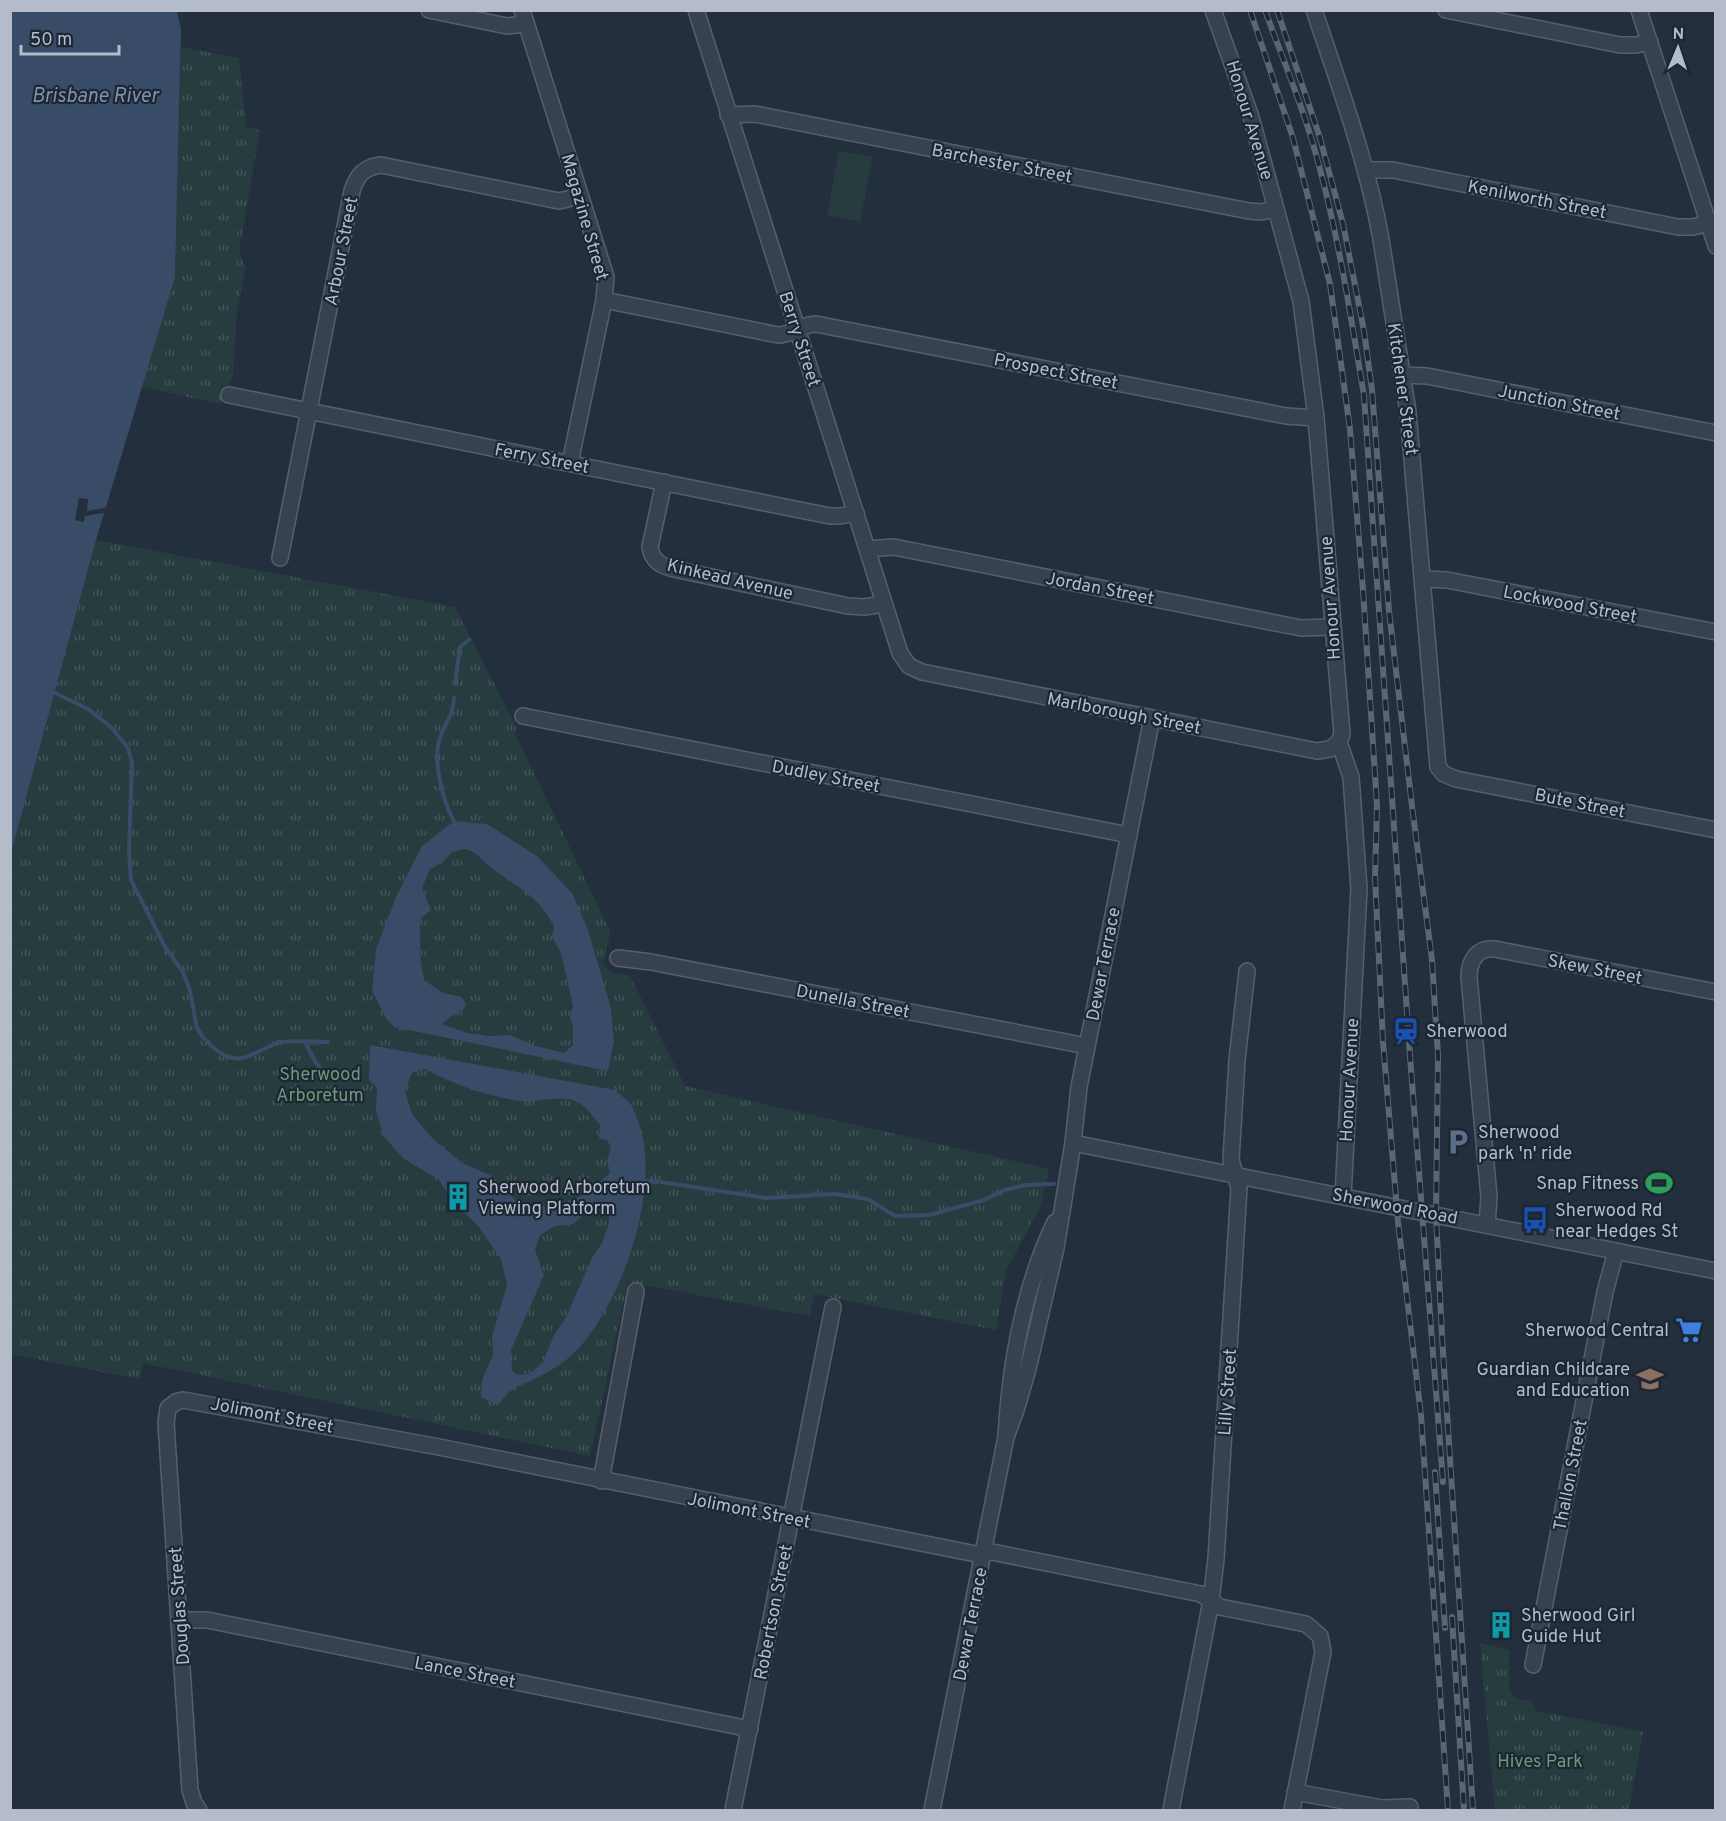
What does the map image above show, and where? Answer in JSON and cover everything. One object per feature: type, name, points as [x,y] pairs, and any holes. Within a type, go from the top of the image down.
[{"type":"street","points":[[429,10],[507,26],[524,17]]},
{"type":"street","name":"Berry Street","points":[[696,10],[884,604],[900,653],[909,666]]},
{"type":"street","name":"Honour Avenue","points":[[1213,10],[1251,117],[1301,301],[1316,418],[1342,734],[1339,742],[1351,777],[1359,889],[1343,1196]]},
{"type":"street","name":"Kitchener Street","points":[[1314,10],[1376,211],[1403,375],[1423,579],[1436,757],[1438,767],[1444,774]]},
{"type":"street","points":[[1446,10],[1620,45],[1650,42]]},
{"type":"street","points":[[1639,10],[1716,246]]},
{"type":"street","name":"Magazine Street","points":[[524,17],[606,277],[604,300],[570,464]]},
{"type":"street","name":"Barchester Street","points":[[728,116],[755,114],[1249,211],[1261,212],[1276,209]]},
{"type":"street","name":"Arbour Street","points":[[279,558],[352,191],[362,172],[381,165],[559,201],[580,196]]},
{"type":"street","name":"Kenilworth Street","points":[[1365,170],[1393,170],[1678,227],[1693,228],[1708,223]]},
{"type":"street","name":"Prospect Street","points":[[604,300],[778,334],[788,334],[807,325],[816,324],[1286,417],[1316,418]]},
{"type":"street","name":"Junction Street","points":[[1403,375],[1427,376],[1716,433]]},
{"type":"street","name":"Ferry Street","points":[[229,395],[830,516],[856,513]]},
{"type":"street","name":"Kinkead Avenue","points":[[664,482],[650,547],[652,556],[660,564],[674,569],[848,606],[864,607],[884,604]]},
{"type":"street","name":"Jordan Street","points":[[868,549],[894,547],[1301,628],[1332,627]]},
{"type":"street","name":"Lockwood Street","points":[[1423,579],[1447,580],[1716,632]]},
{"type":"street","name":"Marlborough Street","points":[[909,666],[922,672],[1317,751],[1330,749],[1339,742]]},
{"type":"street","name":"Dudley Street","points":[[522,717],[1129,835]]},
{"type":"street","name":"Dewar Terrace","points":[[933,1810],[1006,1437],[1016,1410],[1056,1248],[1087,1046],[1152,718]]},
{"type":"street","name":"Bute Street","points":[[1444,774],[1456,779],[1716,830]]},
{"type":"street","name":"Skew Street","points":[[1487,1225],[1489,1197],[1469,977],[1469,966],[1475,955],[1485,950],[1495,949],[1716,992]]},
{"type":"street","name":"Dunella Street","points":[[618,958],[651,962],[1087,1046]]},
{"type":"street","name":"Lilly Street","points":[[1171,1810],[1211,1601],[1216,1559],[1239,1188],[1231,1160],[1237,1060],[1246,971]]},
{"type":"street","name":"Sherwood Road","points":[[1073,1143],[1716,1271]]},
{"type":"street","name":"Thallon Street","points":[[1533,1665],[1605,1292],[1616,1251]]},
{"type":"street","points":[[601,1481],[636,1291]]},
{"type":"street","name":"Robertson Street","points":[[734,1810],[833,1307]]},
{"type":"street","name":"Jolimont Street","points":[[171,1405],[191,1400],[976,1554],[992,1552],[1202,1594],[1220,1607],[1306,1624],[1320,1636],[1323,1645],[1295,1792]]},
{"type":"street","name":"Douglas Street","points":[[171,1405],[166,1415],[166,1423],[190,1790],[197,1809]]},
{"type":"street","name":"Lance Street","points":[[180,1620],[207,1620],[750,1728]]},
{"type":"street","points":[[1292,1810],[1295,1792],[1382,1808],[1410,1807]]},
{"type":"green space","points":[[181,47],[239,58],[246,127],[260,130],[239,252],[246,269],[237,309],[233,375],[221,404],[141,387],[175,277]]},
{"type":"green space","points":[[839,151],[873,157],[860,222],[827,215]]},
{"type":"green space","name":"Sherwood Arboretum","points":[[96,540],[455,607],[516,726],[515,734],[610,931],[605,966],[609,970],[630,976],[685,1086],[1049,1169],[1041,1205],[1006,1271],[996,1330],[814,1294],[810,1316],[628,1282],[590,1456],[143,1363],[140,1379],[11,1354],[11,853]]},
{"type":"green space","name":"Hives Park","points":[[1480,1643],[1509,1650],[1509,1689],[1515,1698],[1532,1701],[1536,1712],[1643,1732],[1629,1810],[1495,1810]]},
{"type":"water","name":"Brisbane River","points":[[11,11],[177,11],[181,30],[175,277],[96,540],[11,853]]},
{"type":"water","points":[[454,821],[487,824],[537,856],[572,893],[587,927],[611,1008],[614,1041],[608,1071],[394,1027],[387,1020],[372,991],[376,949],[396,897],[422,846]],"holes":[[[469,850],[533,898],[554,926],[552,937],[561,953],[573,1006],[570,1016],[573,1045],[564,1053],[532,1045],[510,1035],[489,1036],[467,1033],[442,1024],[463,1010],[466,1005],[462,997],[443,993],[424,980],[420,956],[420,919],[431,910],[422,888],[430,869],[442,863],[452,852]]]},
{"type":"water","points":[[370,1045],[615,1090],[632,1106],[637,1118],[644,1145],[645,1175],[642,1208],[623,1273],[609,1303],[593,1330],[576,1351],[551,1370],[510,1391],[498,1405],[481,1397],[482,1380],[493,1355],[492,1337],[507,1285],[501,1259],[478,1226],[454,1202],[438,1179],[404,1159],[384,1137],[376,1111],[377,1088],[369,1080]],"holes":[[[425,1069],[460,1085],[497,1097],[522,1101],[565,1099],[580,1104],[600,1125],[599,1138],[608,1141],[611,1149],[607,1160],[610,1173],[583,1195],[548,1209],[522,1207],[492,1176],[462,1163],[432,1138],[412,1114],[405,1091],[412,1073]],[[594,1206],[604,1206],[610,1210],[608,1226],[602,1243],[593,1256],[543,1362],[529,1374],[517,1375],[512,1371],[511,1350],[544,1275],[535,1250],[540,1235],[555,1226],[573,1224]]]},
{"type":"pier","points":[[79,498],[88,499],[87,511],[109,507],[108,512],[85,516],[84,522],[75,520]]},
{"type":"waterway","points":[[455,684],[460,647],[469,640]]},
{"type":"waterway","points":[[49,690],[88,709],[112,728],[128,748],[132,763],[129,850],[131,880],[165,947],[183,972],[190,991],[197,1028],[201,1034],[211,1046],[232,1058],[246,1057],[281,1042],[328,1042]]},
{"type":"waterway","points":[[454,698],[450,715],[440,738],[437,758],[440,781],[454,821]]},
{"type":"waterway","points":[[305,1042],[325,1075],[335,1077]]},
{"type":"waterway","points":[[645,1181],[657,1182]]},
{"type":"waterway","points":[[661,1182],[766,1198],[835,1194],[868,1199],[895,1216],[929,1215],[984,1200],[1005,1190],[1026,1185],[1054,1184]]},
{"type":"railway","points":[[1250,10],[1293,138],[1330,284],[1350,429],[1377,806],[1375,877],[1383,1042],[1398,1222],[1421,1415],[1448,1810]]},
{"type":"railway","points":[[1265,10],[1302,110],[1322,175],[1342,269],[1364,396],[1410,1056],[1443,1482]]},
{"type":"railway","points":[[1277,10],[1320,138],[1343,224],[1364,331],[1372,390],[1389,611],[1432,960],[1438,1056],[1436,1215],[1473,1810]]},
{"type":"railway","points":[[1435,1472],[1445,1628]]},
{"type":"railway","points":[[1452,1617],[1464,1810]]},
{"type":"place","name":"Sherwood","points":[[1406,1031]]},
{"type":"place","name":"Sherwood park 'n' ride","points":[[1458,1142]]},
{"type":"place","name":"Snap Fitness","points":[[1659,1183]]},
{"type":"place","name":"Sherwood Arboretum Viewing Platform","points":[[458,1197]]},
{"type":"place","name":"Sherwood Rd near Hedges St","points":[[1535,1220]]},
{"type":"place","name":"Sherwood Central","points":[[1689,1330]]},
{"type":"place","name":"Guardian Childcare and Education","points":[[1650,1379]]},
{"type":"place","name":"Sherwood Girl Guide Hut","points":[[1501,1625]]}]
